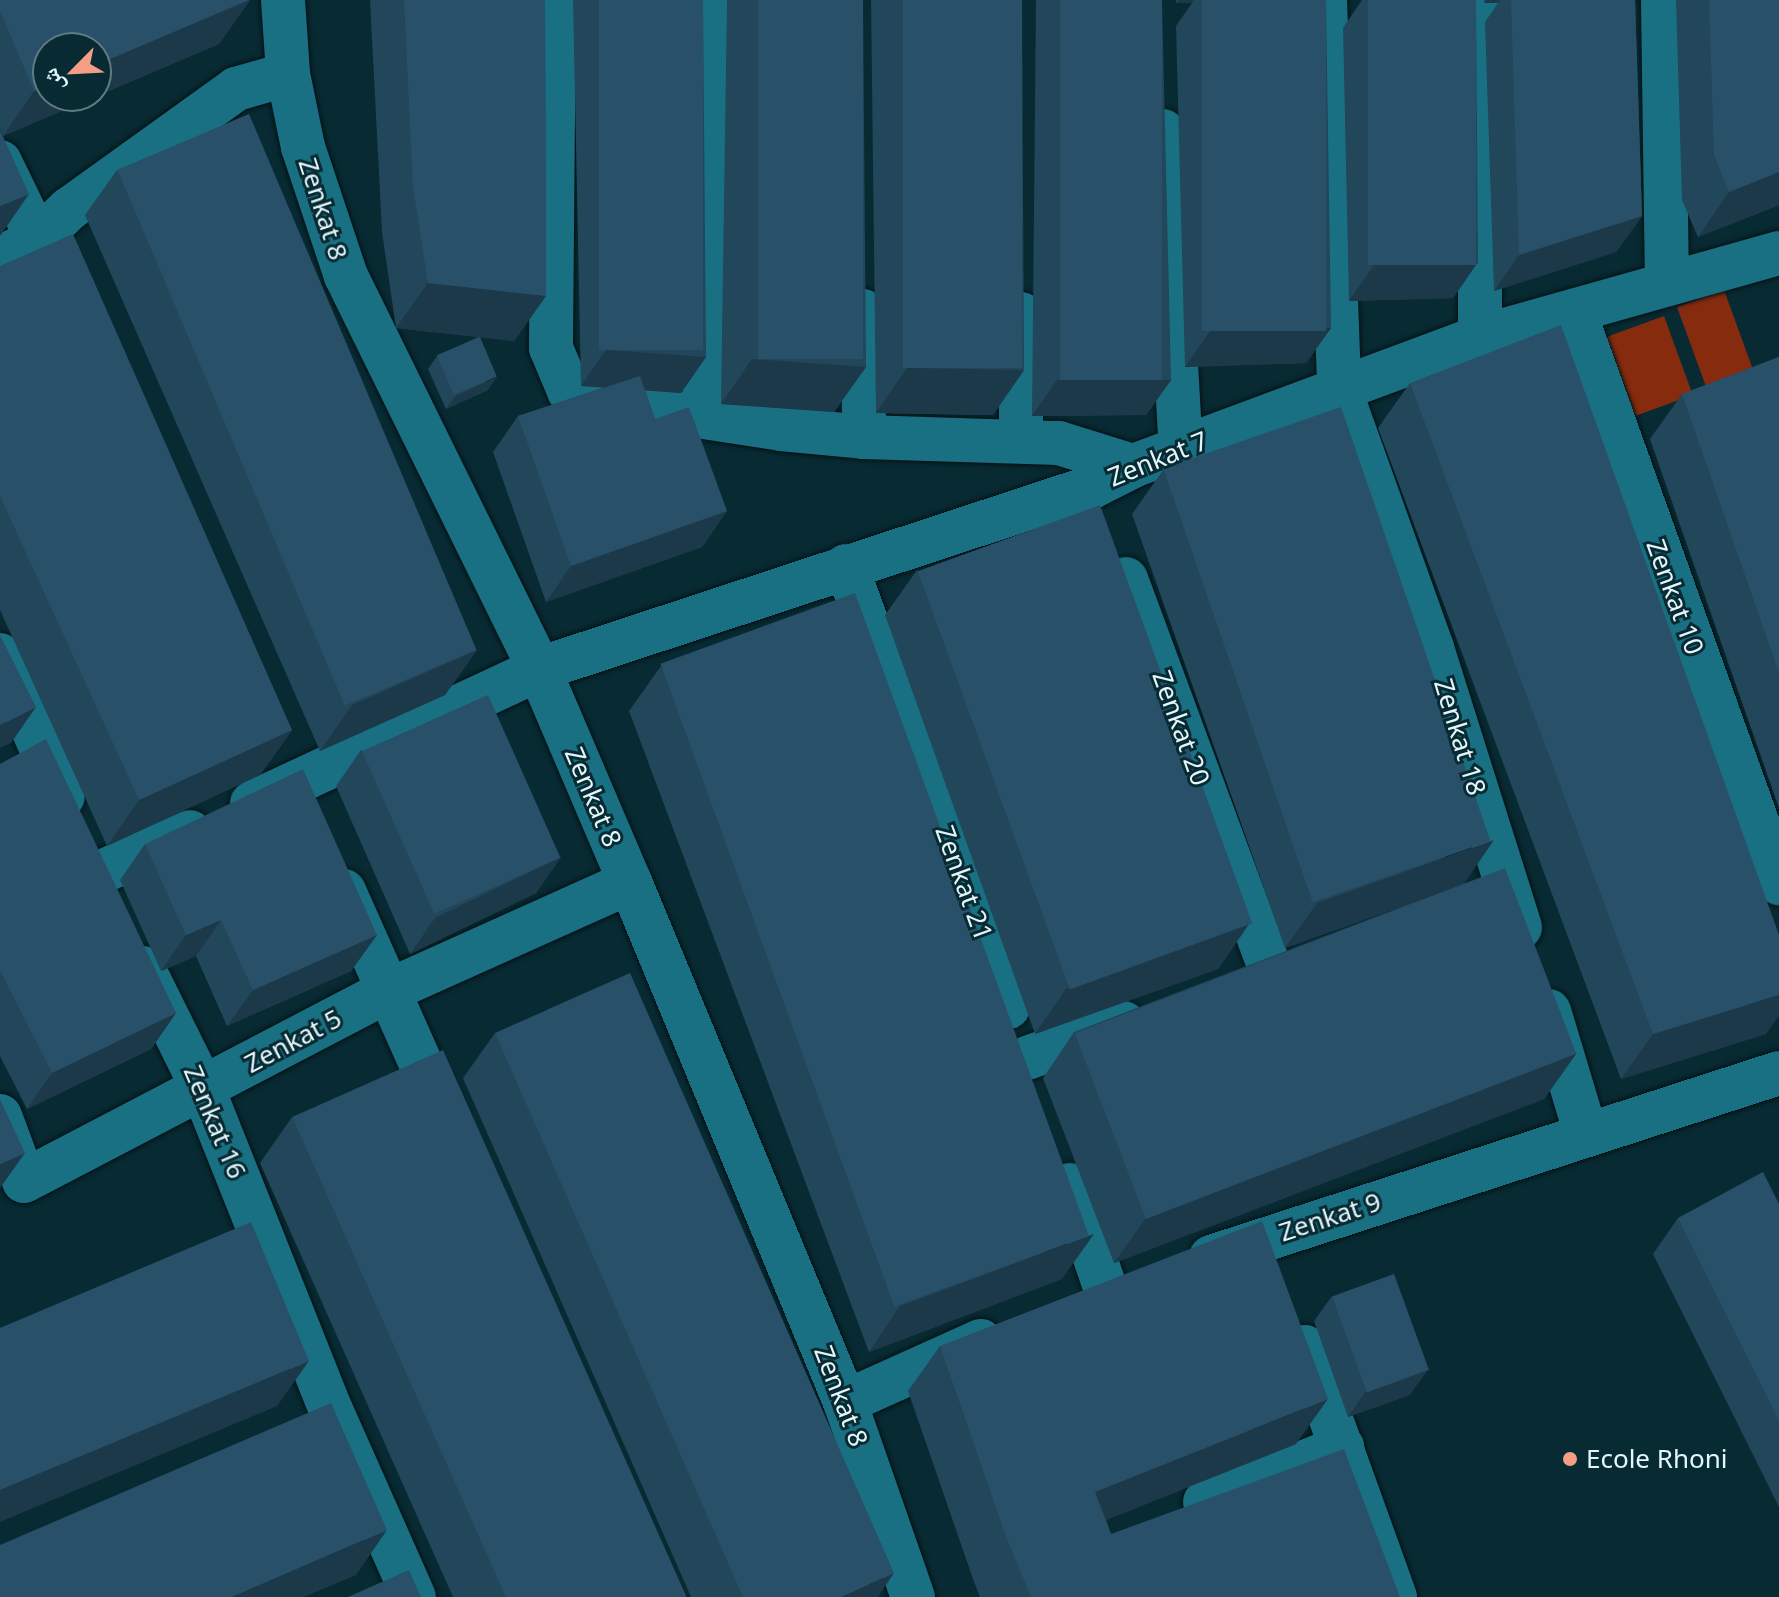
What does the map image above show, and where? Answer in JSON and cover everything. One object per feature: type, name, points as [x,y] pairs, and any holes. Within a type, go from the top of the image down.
[{"type":"street","name":"Zenkat 8","points":[[283,0],[288,74],[303,147],[346,276],[539,669],[845,1402],[913,1597]]},
{"type":"street","points":[[554,0],[551,348],[556,370],[569,391],[586,399],[705,413],[781,429],[864,437],[1021,441],[1097,451],[1133,466]]},
{"type":"street","points":[[705,413],[708,0]]},
{"type":"street","name":"Zenkat 18","points":[[1325,0],[1339,388],[1432,648],[1586,1134]]},
{"type":"street","points":[[1480,0],[1480,337]]},
{"type":"street","points":[[1663,0],[1667,282]]},
{"type":"street","points":[[0,258],[38,239],[69,209],[236,89],[288,74]]},
{"type":"street","points":[[1161,93],[1181,448]]},
{"type":"street","points":[[0,162],[86,339]]},
{"type":"street","name":"Zenkat 7","points":[[97,874],[539,669],[1092,487],[1133,466],[1480,337],[1779,253]]},
{"type":"street","points":[[1020,269],[1021,441]]},
{"type":"street","points":[[863,271],[864,437]]},
{"type":"street","name":"Zenkat 10","points":[[1574,311],[1779,883]]},
{"type":"street","name":"Zenkat 20","points":[[1092,487],[1270,968]]},
{"type":"street","name":"Zenkat 21","points":[[846,566],[1042,1102]]},
{"type":"street","name":"Zenkat 16","points":[[0,655],[97,874],[203,1089],[331,1410],[409,1585]]},
{"type":"street","points":[[275,741],[390,990],[458,1149]]},
{"type":"street","name":"Zenkat 5","points":[[0,1116],[12,1193],[390,990],[630,882]]},
{"type":"street","points":[[1463,904],[1507,889]]},
{"type":"street","points":[[1226,985],[1315,954]]},
{"type":"street","points":[[1027,1058],[1167,1007]]},
{"type":"street","name":"Zenkat 9","points":[[1064,1309],[1264,1238],[1779,1073]]},
{"type":"street","points":[[1057,1146],[1107,1293]]},
{"type":"street","points":[[1264,1238],[1395,1597]]},
{"type":"street","points":[[845,1402],[1021,1326]]},
{"type":"street","points":[[288,1428],[331,1410]]},
{"type":"street","points":[[1165,1518],[1342,1447]]},
{"type":"street","points":[[362,1591],[409,1585]]},
{"type":"shaded area","points":[[1724,290],[1755,376],[1708,393],[1677,307]]},
{"type":"shaded area","points":[[1664,316],[1693,395],[1624,420],[1595,341]]},
{"type":"building","points":[[0,0],[248,0],[112,58],[112,32],[32,32],[32,86],[0,11]]},
{"type":"building","points":[[404,0],[545,0],[546,296],[428,283],[413,187]]},
{"type":"building","points":[[599,0],[703,0],[703,350],[599,350]]},
{"type":"building","points":[[758,0],[863,0],[863,359],[758,359]]},
{"type":"building","points":[[903,0],[1022,0],[1022,368],[903,368]]},
{"type":"building","points":[[1060,0],[1162,0],[1162,380],[1060,380]]},
{"type":"building","points":[[1202,0],[1326,0],[1326,331],[1202,331]]},
{"type":"building","points":[[1368,0],[1476,0],[1476,265],[1368,265]]},
{"type":"building","points":[[1511,0],[1635,0],[1642,216],[1519,255]]},
{"type":"building","points":[[1709,0],[1779,0],[1779,172],[1729,192],[1714,155]]},
{"type":"building","points":[[249,114],[476,650],[345,706],[117,170]]},
{"type":"building","points":[[0,130],[29,194],[0,206]]},
{"type":"building","points":[[73,234],[292,730],[139,800],[0,496],[0,266]]},
{"type":"building","points":[[1561,325],[1779,935],[1779,995],[1653,1034],[1410,383]]},
{"type":"building","points":[[480,337],[497,377],[454,395],[437,355]]},
{"type":"building","points":[[1779,357],[1779,673],[1682,394]]},
{"type":"building","points":[[640,376],[655,419],[689,407],[727,511],[571,566],[518,416]]},
{"type":"building","points":[[1341,407],[1490,841],[1313,902],[1163,468]]},
{"type":"building","points":[[1100,505],[1252,923],[1070,990],[918,571]]},
{"type":"building","points":[[855,593],[1089,1236],[894,1307],[660,664]]},
{"type":"building","points":[[0,635],[36,707],[0,725]]},
{"type":"building","points":[[488,695],[560,858],[434,914],[362,751]]},
{"type":"building","points":[[46,739],[176,1013],[52,1073],[0,970],[0,764]]},
{"type":"building","points":[[303,769],[377,935],[253,990],[221,920],[186,935],[145,844]]},
{"type":"building","points":[[1505,868],[1576,1054],[1146,1219],[1075,1033]]},
{"type":"building","points":[[630,973],[894,1573],[841,1597],[743,1597],[495,1033]]},
{"type":"building","points":[[443,1050],[686,1596],[506,1597],[292,1117]]},
{"type":"building","points":[[0,1099],[25,1153],[0,1164]]},
{"type":"building","points":[[1763,1172],[1779,1204],[1779,1421],[1678,1218]]},
{"type":"building","points":[[1262,1221],[1328,1399],[1095,1492],[1111,1534],[1344,1449],[1400,1597],[1031,1597],[1005,1534],[940,1346]]},
{"type":"building","points":[[251,1222],[309,1361],[0,1490],[0,1328]]},
{"type":"building","points":[[1394,1274],[1429,1370],[1367,1392],[1332,1297]]},
{"type":"building","points":[[331,1403],[387,1530],[232,1597],[0,1597],[0,1545]]},
{"type":"building","points":[[409,1570],[421,1597],[348,1597]]},
{"type":"place","name":"Ecole Rhoni","points":[[1570,1459]]}]
